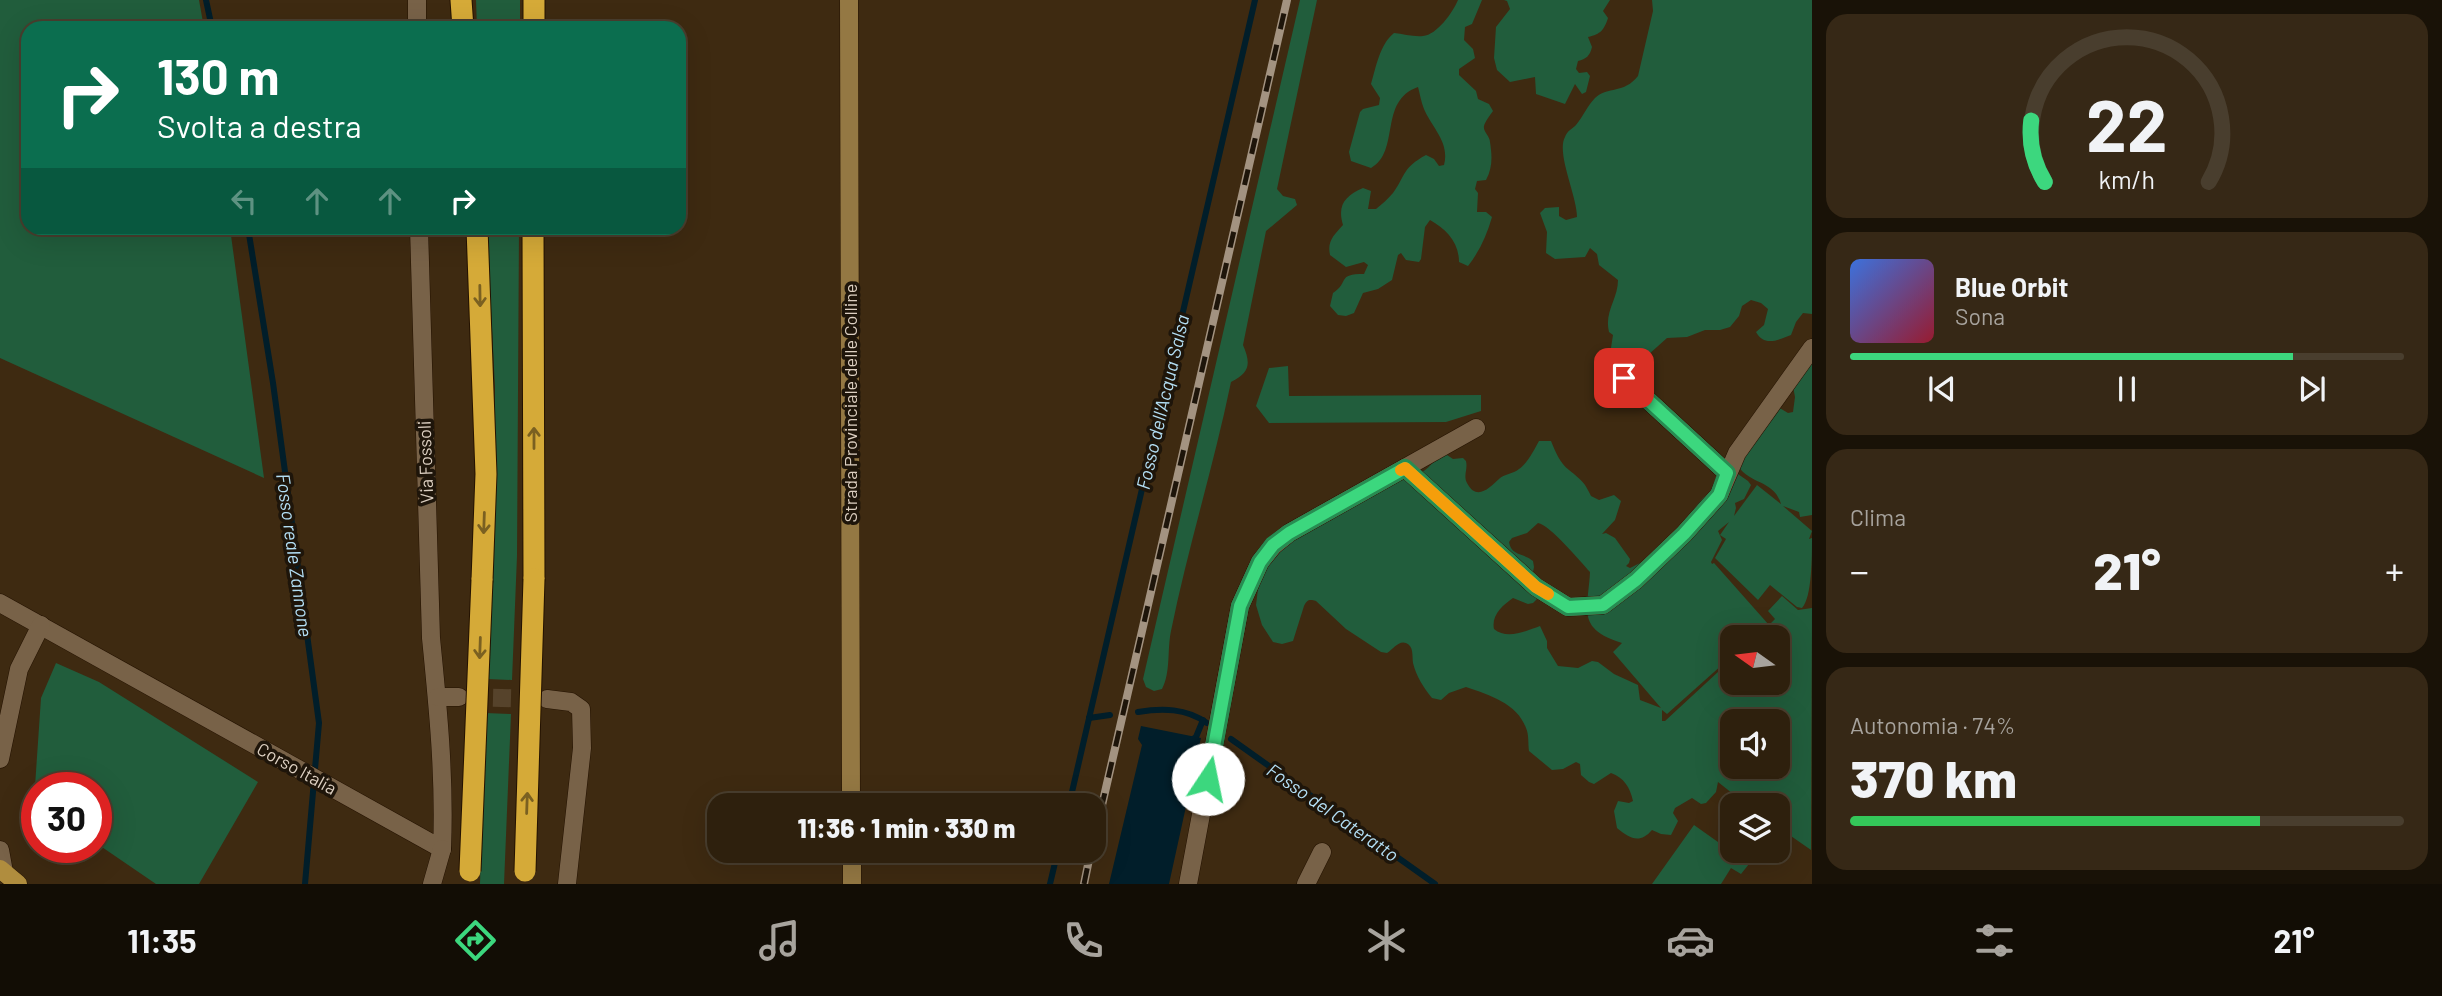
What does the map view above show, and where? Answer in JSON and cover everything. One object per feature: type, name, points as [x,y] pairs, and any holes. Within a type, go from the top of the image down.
[{"type":"highway","points":[[461,0],[462,21]]},
{"type":"highway","points":[[534,0],[534,21]]},
{"type":"highway","points":[[470,878],[486,474],[477,235]]},
{"type":"highway","points":[[525,877],[534,579],[533,235]]},
{"type":"main road","name":"Strada Provinciale delle Colline","points":[[849,0],[851,793]]},
{"type":"main road","points":[[852,863],[852,884]]},
{"type":"street","points":[[417,0],[417,21]]},
{"type":"street","name":"Via Fossoli","points":[[419,235],[431,638],[438,697]]},
{"type":"street","points":[[1405,468],[1536,587],[1568,607],[1603,605],[1636,580],[1684,534],[1719,495],[1737,453],[1812,348]]},
{"type":"street","points":[[1624,378],[1727,473]]},
{"type":"street","points":[[1189,883],[1240,606],[1260,562],[1273,545],[1289,533],[1476,428]]},
{"type":"street","name":"Corso Italia","points":[[0,603],[442,849]]},
{"type":"street","points":[[0,759],[19,670],[41,625]]},
{"type":"street","points":[[432,884],[442,849],[444,814],[438,697],[459,697]]},
{"type":"street","points":[[547,699],[572,702],[581,709],[582,748],[567,884]]},
{"type":"street","points":[[0,850],[7,875]]},
{"type":"street","points":[[1306,884],[1322,852]]},
{"type":"green space","points":[[0,0],[199,0],[203,21],[21,21],[21,235],[231,235],[264,478],[0,358]]},
{"type":"green space","points":[[476,0],[520,0],[520,21],[477,21]]},
{"type":"green space","points":[[1300,0],[1317,0],[1277,189],[1283,196],[1295,199],[1297,205],[1266,231],[1243,345],[1247,367],[1242,375],[1231,382],[1178,600],[1170,638],[1167,675],[1162,689],[1154,691],[1146,687],[1143,679]]},
{"type":"green space","points":[[1458,0],[1482,0],[1472,24],[1465,27],[1464,40],[1473,49],[1475,58],[1459,69],[1459,75],[1476,91],[1478,99],[1489,104],[1493,111],[1484,126],[1491,147],[1490,170],[1486,180],[1477,181],[1475,189],[1478,193],[1477,212],[1486,212],[1492,217],[1488,230],[1468,266],[1459,262],[1457,248],[1450,237],[1430,220],[1425,227],[1419,262],[1406,260],[1401,253],[1398,255],[1392,280],[1378,289],[1363,293],[1354,313],[1338,315],[1330,306],[1333,293],[1346,277],[1364,274],[1368,265],[1364,262],[1346,267],[1330,255],[1330,242],[1343,225],[1341,212],[1344,202],[1351,194],[1363,188],[1371,191],[1368,209],[1376,209],[1393,193],[1408,168],[1418,160],[1426,155],[1434,159],[1439,166],[1444,165],[1445,149],[1424,109],[1418,87],[1398,103],[1380,160],[1371,168],[1351,161],[1349,152],[1360,112],[1379,105],[1380,98],[1371,84],[1379,56],[1394,33],[1420,36],[1434,32]]},
{"type":"green space","points":[[1504,0],[1610,0],[1603,11],[1608,18],[1605,26],[1599,33],[1588,37],[1592,47],[1590,53],[1578,61],[1576,69],[1579,73],[1587,72],[1590,76],[1586,92],[1582,94],[1575,84],[1565,104],[1536,94],[1535,77],[1510,82],[1497,70],[1494,58],[1496,27],[1510,9]]},
{"type":"green space","points":[[1652,0],[1812,0],[1812,314],[1803,313],[1791,335],[1767,341],[1756,332],[1764,325],[1768,309],[1751,300],[1742,306],[1739,316],[1730,327],[1705,330],[1687,337],[1667,338],[1648,355],[1634,356],[1620,363],[1610,354],[1613,335],[1609,332],[1608,325],[1618,280],[1599,265],[1597,254],[1590,248],[1585,257],[1555,259],[1546,253],[1547,232],[1540,213],[1545,208],[1559,207],[1559,216],[1566,220],[1577,217],[1563,153],[1565,137],[1595,98],[1605,92],[1622,88],[1638,76],[1653,11]]},
{"type":"green space","points":[[487,235],[519,235],[517,556],[512,680],[487,679],[495,388]]},
{"type":"green space","points":[[1812,358],[1812,515],[1800,517],[1799,512],[1783,506],[1812,531],[1809,539],[1812,538],[1811,576],[1805,603],[1802,608],[1797,607],[1770,585],[1758,600],[1715,558],[1726,539],[1720,535],[1729,522],[1718,531],[1722,540],[1711,562],[1769,625],[1775,619],[1768,611],[1782,596],[1798,610],[1812,608],[1811,850],[1790,835],[1790,793],[1732,793],[1718,782],[1716,792],[1706,803],[1701,804],[1692,798],[1675,808],[1673,813],[1678,821],[1671,835],[1652,830],[1639,838],[1626,835],[1617,828],[1614,811],[1618,801],[1633,801],[1623,780],[1611,773],[1594,784],[1581,775],[1580,764],[1576,762],[1563,769],[1552,770],[1529,751],[1527,730],[1522,719],[1509,706],[1493,697],[1466,687],[1449,693],[1441,700],[1432,698],[1416,673],[1409,644],[1403,642],[1387,653],[1381,652],[1346,629],[1312,600],[1307,601],[1304,606],[1293,641],[1282,644],[1273,642],[1262,625],[1256,605],[1265,570],[1298,531],[1332,520],[1347,491],[1383,486],[1409,478],[1425,470],[1444,453],[1453,459],[1463,458],[1466,461],[1466,480],[1471,489],[1479,492],[1522,467],[1539,441],[1551,441],[1563,464],[1582,481],[1591,496],[1599,500],[1614,495],[1621,501],[1615,520],[1602,534],[1606,533],[1615,538],[1630,559],[1626,566],[1630,568],[1654,556],[1703,498],[1735,472],[1751,485],[1744,499],[1735,503],[1734,516],[1757,485],[1781,504],[1778,496],[1768,486],[1749,477],[1738,466],[1778,407],[1788,413],[1793,412],[1795,397],[1792,381]],"holes":[[[1538,523],[1557,536],[1590,572],[1587,607],[1591,624],[1597,631],[1622,643],[1613,652],[1661,708],[1640,700],[1638,685],[1614,674],[1598,662],[1592,661],[1578,668],[1558,666],[1547,648],[1547,641],[1540,626],[1511,634],[1494,629],[1496,615],[1513,598],[1528,604],[1537,599],[1526,576],[1533,572],[1533,561],[1512,550],[1509,542],[1512,538],[1527,533]]]},
{"type":"green space","points":[[1288,366],[1289,396],[1481,395],[1481,411],[1446,422],[1269,423],[1256,406],[1269,368]]},
{"type":"green space","points":[[56,663],[99,682],[258,782],[199,884],[156,884],[112,854],[112,772],[36,772],[41,698]]},
{"type":"green space","points":[[485,713],[511,714],[504,884],[480,884]]},
{"type":"green space","points":[[1694,825],[1720,843],[1720,863],[1749,864],[1741,874],[1731,868],[1721,884],[1652,884]]},
{"type":"water","points":[[1141,726],[1201,738],[1169,884],[1109,884],[1142,745],[1138,739]]},
{"type":"waterway","name":"Fosso reale Zannone","points":[[206,0],[210,21]]},
{"type":"waterway","name":"Fosso dell'Acqua Salsa","points":[[1072,793],[1255,0]]},
{"type":"waterway","name":"Fosso reale Zannone","points":[[249,235],[273,383],[319,723],[305,884]]},
{"type":"waterway","name":"Fosso del Cateratto","points":[[1138,712],[1174,710],[1191,714],[1207,723]]},
{"type":"waterway","name":"Fosso del Cateratto","points":[[1089,718],[1110,715]]},
{"type":"waterway","points":[[1190,741],[1196,737],[1203,720]]},
{"type":"waterway","name":"Fosso del Cateratto","points":[[1231,739],[1435,884]]},
{"type":"waterway","name":"Fosso dell'Acqua Salsa","points":[[1050,884],[1055,863]]},
{"type":"tunnel","points":[[466,697],[543,699]]},
{"type":"railway","points":[[1105,793],[1287,0]]},
{"type":"railway","points":[[1084,884],[1088,863]]},
{"type":"slow traffic","points":[[1401,470],[1405,468],[1536,587],[1548,594]]},
{"type":"route","points":[[1208,779],[1240,606],[1260,562],[1273,545],[1289,533],[1405,468],[1536,587],[1568,607],[1603,605],[1636,580],[1684,534],[1719,495],[1727,473],[1624,378]]}]
